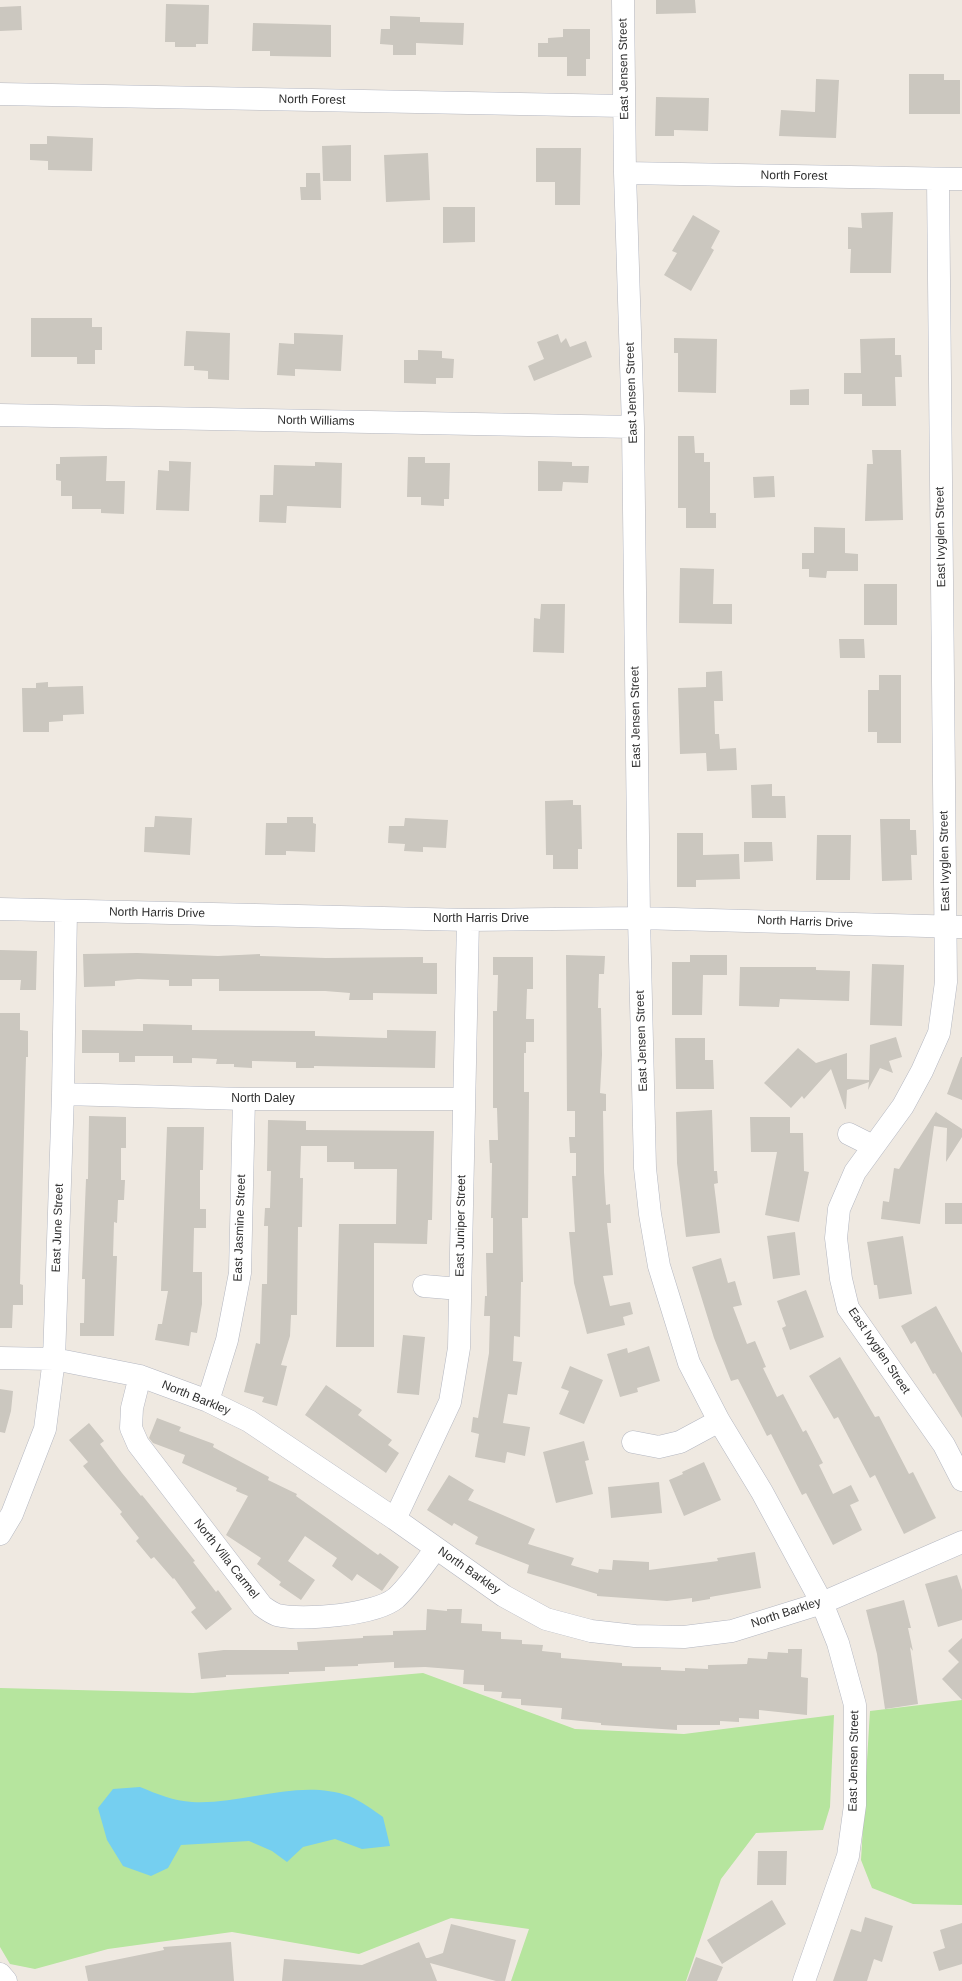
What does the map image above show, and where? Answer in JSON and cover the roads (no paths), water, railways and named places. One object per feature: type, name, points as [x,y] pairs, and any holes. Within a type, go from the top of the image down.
[{"type":"street","name":"East Jensen Street","points":[[623,0],[625,173],[633,427],[639,918],[645,1168],[650,1214],[659,1266],[689,1363],[719,1421],[762,1492],[822,1603],[838,1643],[855,1704],[855,1805],[848,1856],[804,1981]]},
{"type":"street","name":"North Forest","points":[[0,94],[624,106]]},
{"type":"street","name":"North Forest","points":[[625,173],[962,179]]},
{"type":"street","name":"East Ivyglen Street","points":[[938,179],[954,926],[939,1033],[922,1071],[903,1106],[855,1172],[839,1209],[836,1238],[841,1278],[848,1308],[944,1445],[962,1480]]},
{"type":"street","name":"North Williams","points":[[0,415],[633,427]]},
{"type":"street","name":"North Harris Drive","points":[[0,909],[468,920],[639,918],[954,926]]},
{"type":"street","name":"East June Street","points":[[0,1534],[12,1514],[45,1429],[54,1359],[63,1094],[66,911]]},
{"type":"street","name":"East Juniper Street","points":[[395,1519],[450,1402],[459,1348],[468,920]]},
{"type":"street","name":"North Daley","points":[[63,1094],[244,1099],[464,1099]]},
{"type":"street","name":"East Jasmine Street","points":[[208,1401],[227,1340],[240,1273],[244,1099]]},
{"type":"street","points":[[849,1134],[874,1146]]},
{"type":"street","points":[[424,1286],[460,1289]]},
{"type":"street","name":"North Barkley","points":[[0,1358],[54,1359],[140,1376],[208,1401],[249,1421],[395,1519],[504,1596],[546,1619],[591,1631],[635,1636],[684,1637],[732,1631],[822,1603],[962,1542]]},
{"type":"street","name":"North Villa Carmel","points":[[140,1376],[132,1408],[131,1428],[138,1444],[262,1606],[276,1615],[300,1618],[365,1611],[382,1607],[395,1598],[436,1548]]},
{"type":"street","points":[[633,1442],[659,1447],[680,1442],[719,1421]]},
{"type":"street","points":[[0,1974],[6,1981]]},
{"type":"water","points":[[140,1787],[172,1799],[192,1802],[231,1800],[291,1791],[330,1791],[349,1796],[383,1817],[390,1846],[362,1849],[335,1839],[303,1847],[287,1862],[272,1851],[249,1841],[181,1845],[168,1868],[151,1876],[123,1866],[107,1840],[98,1808],[113,1789]]}]
